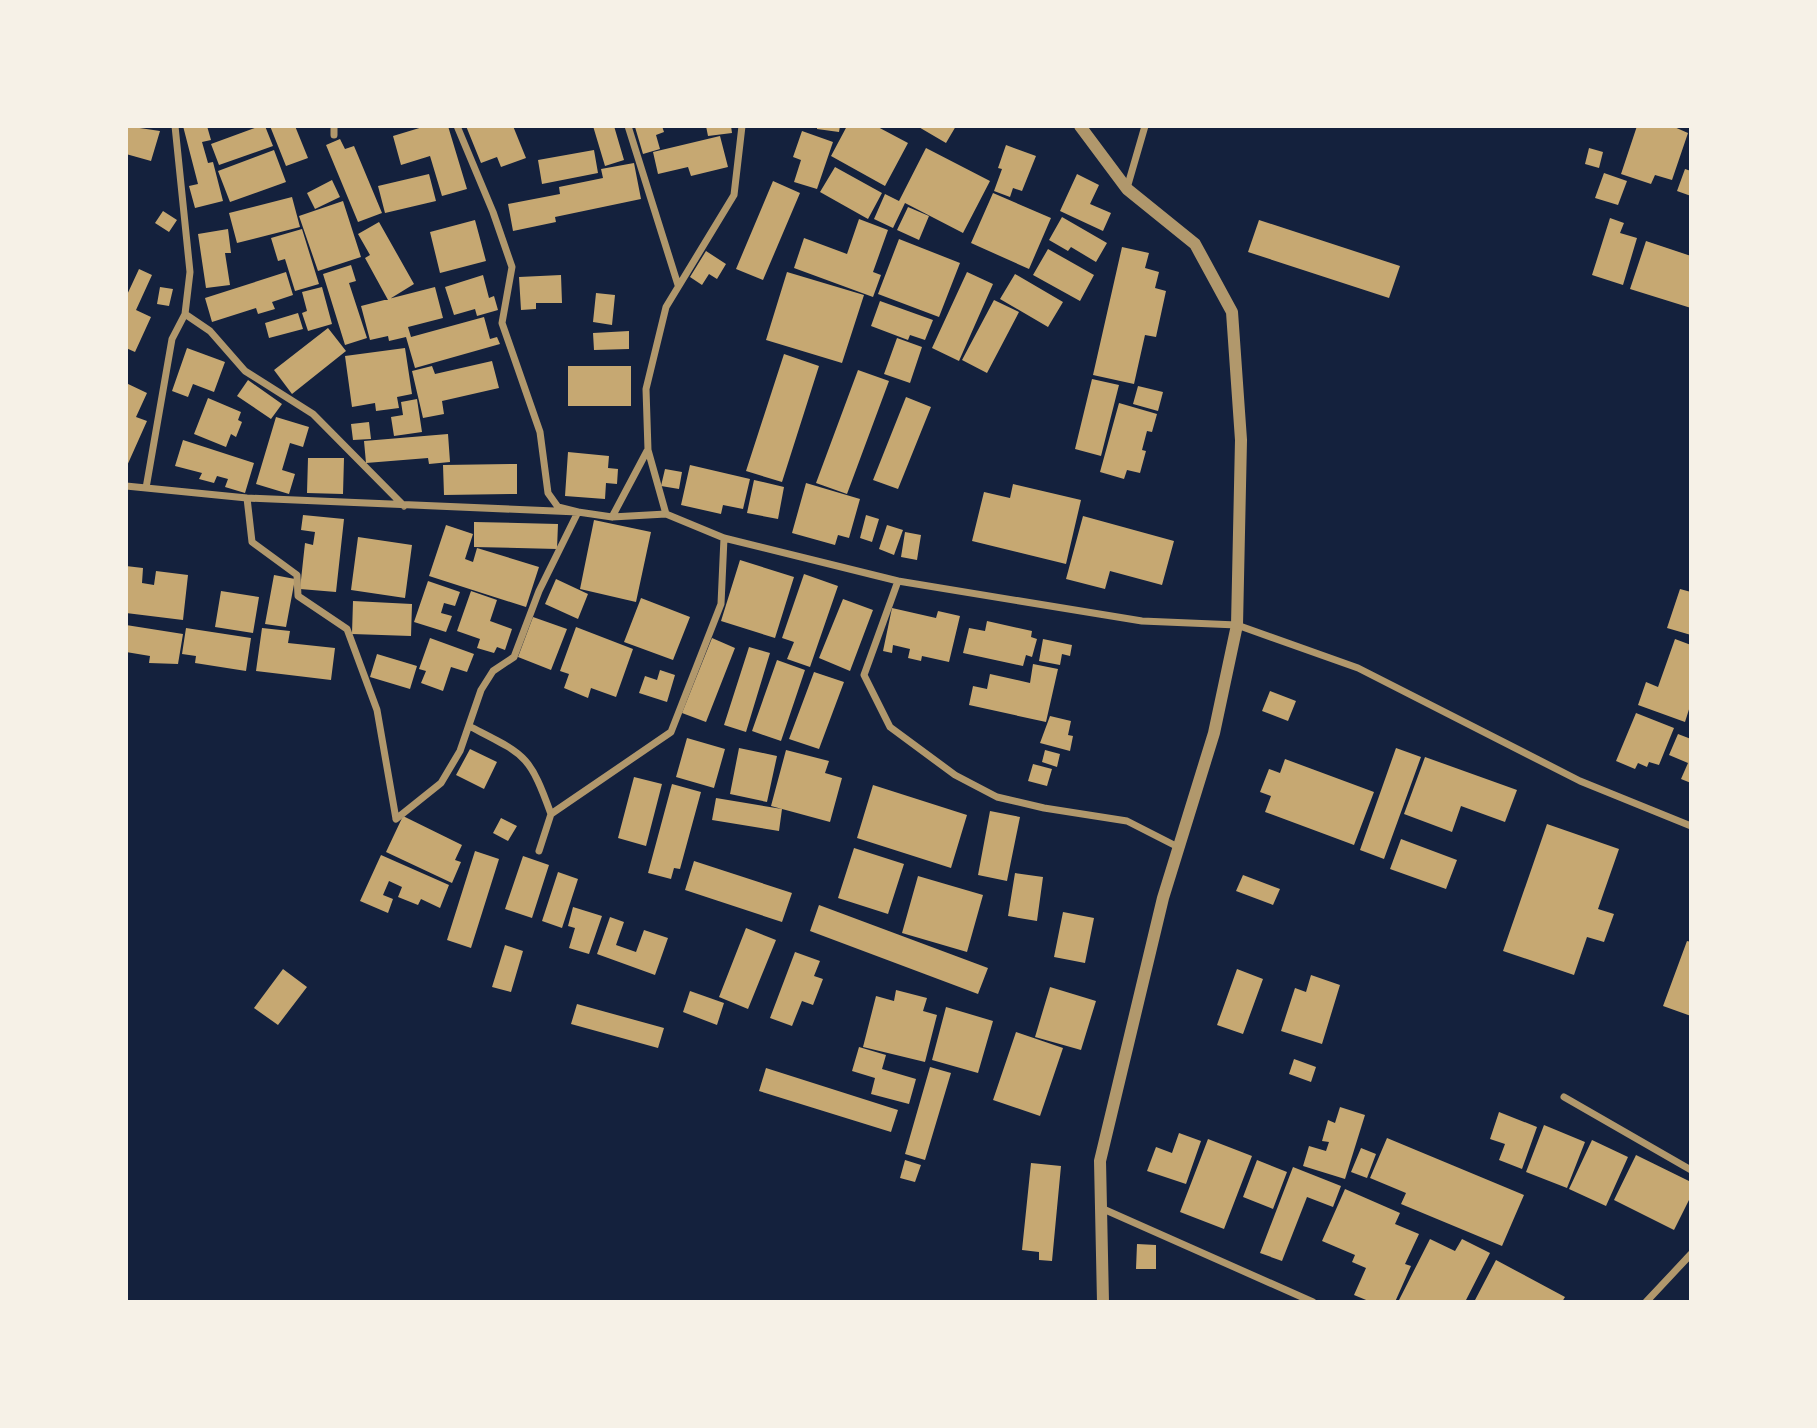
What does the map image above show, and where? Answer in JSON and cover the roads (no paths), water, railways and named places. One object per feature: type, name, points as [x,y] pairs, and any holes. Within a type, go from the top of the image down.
[{"type":"street","points":[[146,488],[172,339],[185,314],[190,272],[175,126]]},
{"type":"street","points":[[457,126],[494,212],[512,267],[502,323],[540,432],[548,493],[558,507],[612,517],[666,514],[724,538],[898,581],[1142,621],[1237,625],[1357,668],[1580,781],[1691,826]]},
{"type":"street","points":[[628,126],[678,285]]},
{"type":"street","points":[[666,514],[648,450],[646,389],[666,307],[734,195],[743,126]]},
{"type":"street","points":[[1080,126],[1127,189],[1195,244],[1232,312],[1241,440],[1237,625],[1214,733],[1163,898],[1100,1161],[1103,1302]]},
{"type":"street","points":[[1127,189],[1145,126]]},
{"type":"street","points":[[185,314],[211,331],[245,371],[313,414],[405,506]]},
{"type":"street","points":[[612,517],[648,450]]},
{"type":"street","points":[[126,486],[247,498],[578,512]]},
{"type":"street","points":[[247,498],[252,542],[297,575],[298,596],[347,629],[377,710],[396,818],[441,783],[460,751],[481,690],[493,671],[514,657],[539,590],[578,512]]},
{"type":"street","points":[[551,814],[671,732],[721,604],[724,538]]},
{"type":"street","points":[[898,581],[864,675],[890,727],[955,775],[997,797],[1045,808],[1127,821],[1178,847]]},
{"type":"street","points":[[469,726],[519,752],[536,772],[551,814],[539,851]]},
{"type":"street","points":[[1564,1097],[1691,1170]]},
{"type":"street","points":[[1101,1208],[1313,1302]]},
{"type":"street","points":[[1646,1302],[1691,1254]]}]
